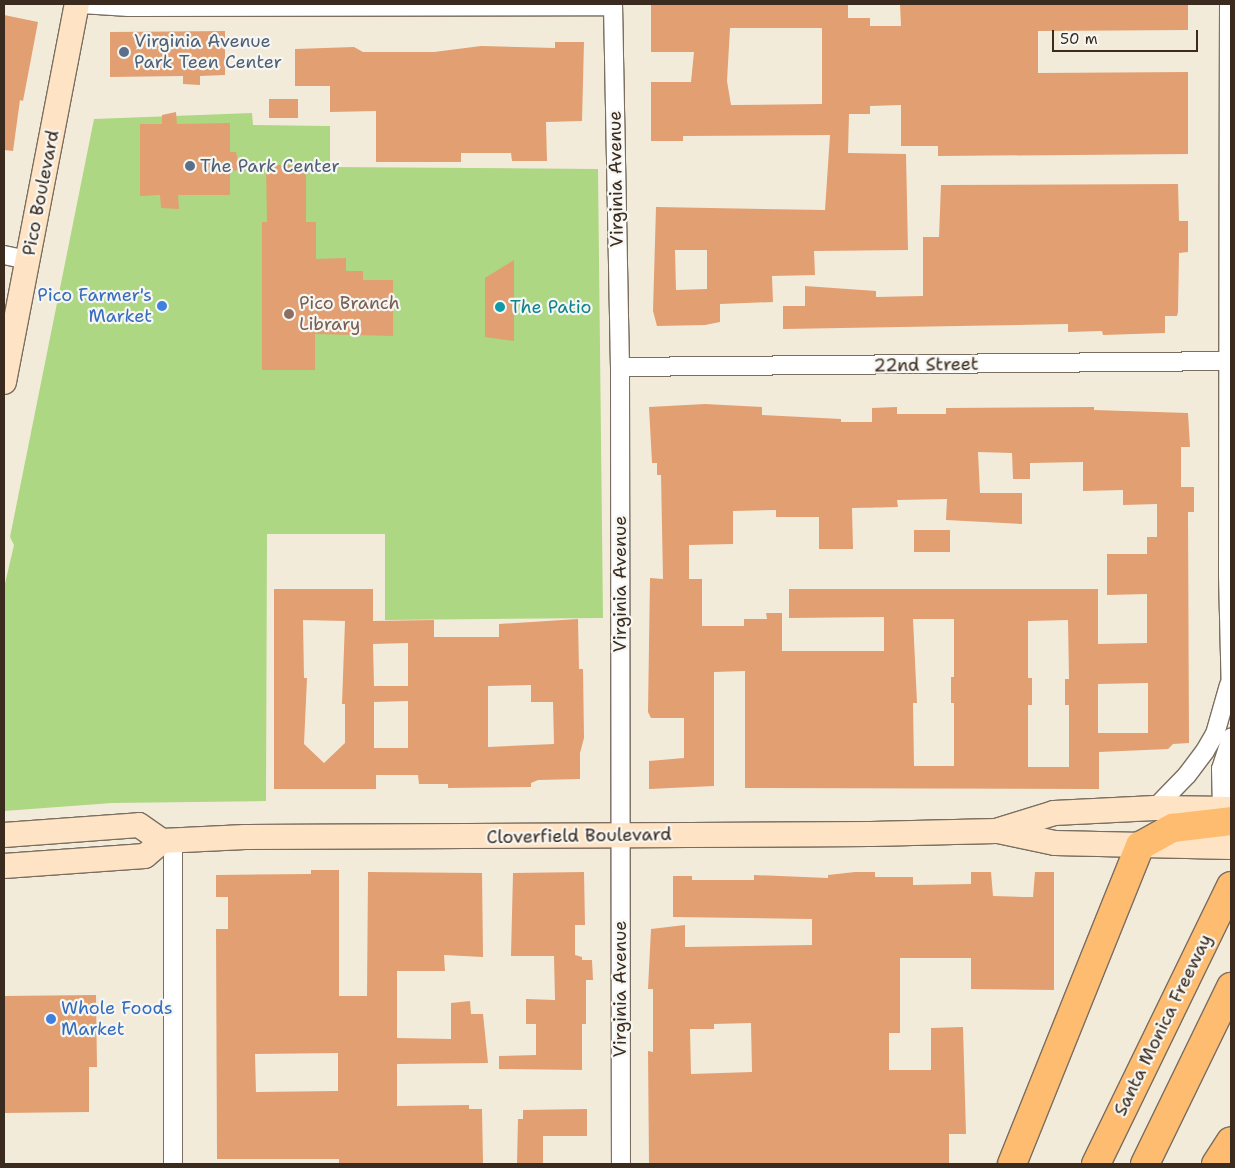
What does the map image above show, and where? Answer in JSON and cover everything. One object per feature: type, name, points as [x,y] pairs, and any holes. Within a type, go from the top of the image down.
[{"type":"highway","points":[[1012,1164],[1140,846],[1172,828],[1225,816]]},
{"type":"highway","name":"Santa Monica Freeway","points":[[1096,1164],[1231,886]]},
{"type":"highway","points":[[1145,1164],[1231,987]]},
{"type":"highway","points":[[1216,1164],[1231,1141]]},
{"type":"main road","name":"Pico Boulevard","points":[[4,382],[77,4]]},
{"type":"main road","name":"Cloverfield Boulevard","points":[[996,831],[1054,813],[1155,808],[1225,816]]},
{"type":"main road","points":[[4,835],[139,825],[168,841],[145,856],[4,866]]},
{"type":"main road","name":"Cloverfield Boulevard","points":[[168,841],[996,831],[1055,843],[1231,847]]},
{"type":"street","points":[[81,4],[129,7],[613,5]]},
{"type":"street","points":[[1155,808],[1187,775],[1205,751],[1217,728],[1230,691],[1230,23],[1228,4]]},
{"type":"street","name":"Virginia Avenue","points":[[613,5],[620,367],[621,1164]]},
{"type":"street","points":[[4,255],[28,260]]},
{"type":"street","name":"22nd Street","points":[[620,367],[1229,361]]},
{"type":"street","points":[[1225,816],[1221,768],[1231,738]]},
{"type":"street","points":[[168,841],[173,1164]]},
{"type":"green space","points":[[252,113],[253,125],[330,126],[330,167],[598,169],[603,618],[385,620],[385,534],[267,534],[266,801],[112,803],[4,811],[4,588],[14,545],[10,537],[94,119]]},
{"type":"building","points":[[651,4],[848,4],[848,18],[870,18],[870,26],[901,26],[900,4],[1188,4],[1188,30],[1038,31],[1038,73],[1188,72],[1188,154],[938,156],[938,146],[901,146],[901,105],[870,106],[870,114],[849,114],[848,153],[906,154],[908,250],[814,251],[815,275],[772,276],[773,302],[720,304],[720,322],[705,325],[657,326],[653,311],[656,207],[825,210],[830,135],[683,136],[683,141],[651,141],[651,82],[691,82],[694,52],[651,52]],"holes":[[[730,28],[822,28],[822,104],[731,105],[727,81]],[[675,250],[707,250],[707,289],[676,290]]]},
{"type":"building","points":[[4,15],[38,22],[23,101],[20,100],[13,151],[4,150]]},
{"type":"building","points":[[225,31],[225,75],[200,76],[200,85],[183,84],[183,76],[110,77],[110,32]]},
{"type":"building","points":[[555,42],[584,42],[582,121],[546,122],[547,161],[512,161],[511,153],[461,153],[461,162],[376,162],[376,111],[330,112],[330,86],[295,86],[295,49],[354,47],[363,52],[434,52],[481,46],[555,48]]},
{"type":"building","points":[[269,99],[298,99],[298,118],[269,118]]},
{"type":"building","name":"The Park Center","points":[[176,112],[177,124],[230,123],[230,152],[236,152],[240,170],[230,171],[230,195],[178,195],[179,209],[161,208],[160,195],[140,196],[140,124],[162,124],[162,115]]},
{"type":"building","points":[[266,165],[306,165],[306,222],[316,222],[316,259],[346,258],[346,271],[363,271],[363,280],[393,280],[393,336],[315,334],[315,370],[262,370],[262,222],[267,222]]},
{"type":"building","points":[[1178,184],[1179,221],[1188,221],[1188,252],[1179,253],[1178,312],[1177,316],[1165,316],[1165,333],[1103,335],[1102,331],[1068,332],[1068,324],[783,329],[783,306],[805,306],[805,286],[876,291],[876,297],[923,296],[923,237],[939,237],[941,185]]},
{"type":"building","name":"The Patio","points":[[514,260],[514,341],[485,337],[485,278]]},
{"type":"building","points":[[705,404],[762,407],[762,415],[841,419],[841,422],[872,422],[872,408],[897,407],[897,414],[946,414],[946,408],[1094,407],[1094,410],[1188,413],[1190,447],[1181,447],[1181,487],[1194,487],[1194,512],[1188,512],[1189,743],[1173,744],[1168,749],[1099,752],[1099,789],[745,788],[745,671],[714,672],[714,786],[649,789],[649,761],[684,758],[684,718],[651,718],[648,712],[650,578],[663,579],[661,475],[657,475],[657,463],[652,463],[649,407]],"holes":[[[978,452],[1012,453],[1013,479],[1030,479],[1030,463],[1083,462],[1083,491],[1123,490],[1123,505],[1157,504],[1157,537],[1147,537],[1147,554],[1107,554],[1107,595],[1147,594],[1147,643],[1098,644],[1098,589],[789,589],[789,618],[884,617],[884,651],[782,651],[782,613],[766,613],[767,619],[744,619],[744,626],[702,626],[702,579],[689,579],[689,545],[733,544],[733,511],[776,510],[776,517],[819,517],[819,549],[853,549],[852,508],[898,507],[897,500],[947,499],[946,520],[1022,524],[1022,493],[980,493]],[[913,619],[954,619],[954,677],[951,677],[951,703],[954,703],[954,766],[914,766],[913,703],[917,703]],[[1068,620],[1069,679],[1065,679],[1065,705],[1069,705],[1069,767],[1028,767],[1028,705],[1032,705],[1032,678],[1028,678],[1028,621]],[[1148,683],[1148,733],[1098,733],[1098,684]]]},
{"type":"building","points":[[914,530],[950,530],[950,552],[914,552]]},
{"type":"building","points":[[274,589],[373,589],[373,621],[434,620],[434,637],[499,637],[499,624],[578,619],[579,669],[583,669],[584,738],[580,753],[580,779],[538,780],[531,783],[531,787],[448,788],[448,784],[419,784],[418,775],[376,775],[376,789],[274,789]],"holes":[[[303,620],[345,621],[342,704],[345,704],[345,743],[324,763],[304,744],[307,678],[304,678]],[[408,643],[408,686],[374,686],[373,644]],[[531,685],[531,702],[553,702],[554,744],[488,747],[488,686]],[[408,701],[408,748],[374,748],[374,702]]]},
{"type":"building","points":[[311,870],[339,870],[339,996],[367,996],[368,872],[482,873],[483,957],[444,955],[445,971],[397,971],[397,1038],[451,1039],[451,1003],[470,1001],[471,1014],[483,1014],[488,1063],[397,1064],[397,1106],[469,1105],[469,1109],[482,1109],[483,1164],[339,1164],[339,1159],[217,1159],[216,929],[228,929],[228,897],[216,897],[216,875],[311,874]],"holes":[[[338,1053],[338,1091],[256,1092],[255,1054]]]},
{"type":"building","points":[[584,872],[585,925],[575,925],[575,955],[582,957],[582,960],[592,960],[593,980],[586,980],[586,1024],[582,1024],[582,1070],[499,1069],[499,1056],[536,1055],[536,1024],[526,1024],[526,999],[555,1000],[554,956],[511,956],[513,873]]},
{"type":"building","points":[[875,872],[875,877],[913,877],[913,885],[971,884],[971,872],[991,872],[993,896],[1033,897],[1035,872],[1054,872],[1054,990],[971,989],[971,958],[900,958],[900,1033],[889,1033],[889,1070],[931,1070],[931,1028],[963,1027],[966,1134],[949,1134],[949,1164],[649,1164],[648,1051],[653,1052],[653,989],[648,989],[651,929],[685,925],[685,947],[812,945],[812,919],[673,917],[673,876],[692,876],[692,880],[754,880],[754,875],[828,878],[828,875]],"holes":[[[751,1023],[752,1072],[691,1074],[690,1029],[714,1029],[714,1024]]]},
{"type":"building","points":[[96,995],[97,1067],[89,1067],[89,1112],[4,1113],[4,996]]},
{"type":"building","points":[[587,1109],[587,1136],[543,1136],[543,1164],[517,1164],[518,1119],[523,1119],[523,1110]]},
{"type":"place","name":"Virginia Avenue Park Teen Center","points":[[124,52]]},
{"type":"place","name":"The Park Center","points":[[190,166]]},
{"type":"place","name":"Pico Farmer's Market","points":[[162,306]]},
{"type":"place","name":"The Patio","points":[[500,307]]},
{"type":"place","name":"Pico Branch Library","points":[[289,314]]},
{"type":"place","name":"Whole Foods Market","points":[[51,1019]]}]
